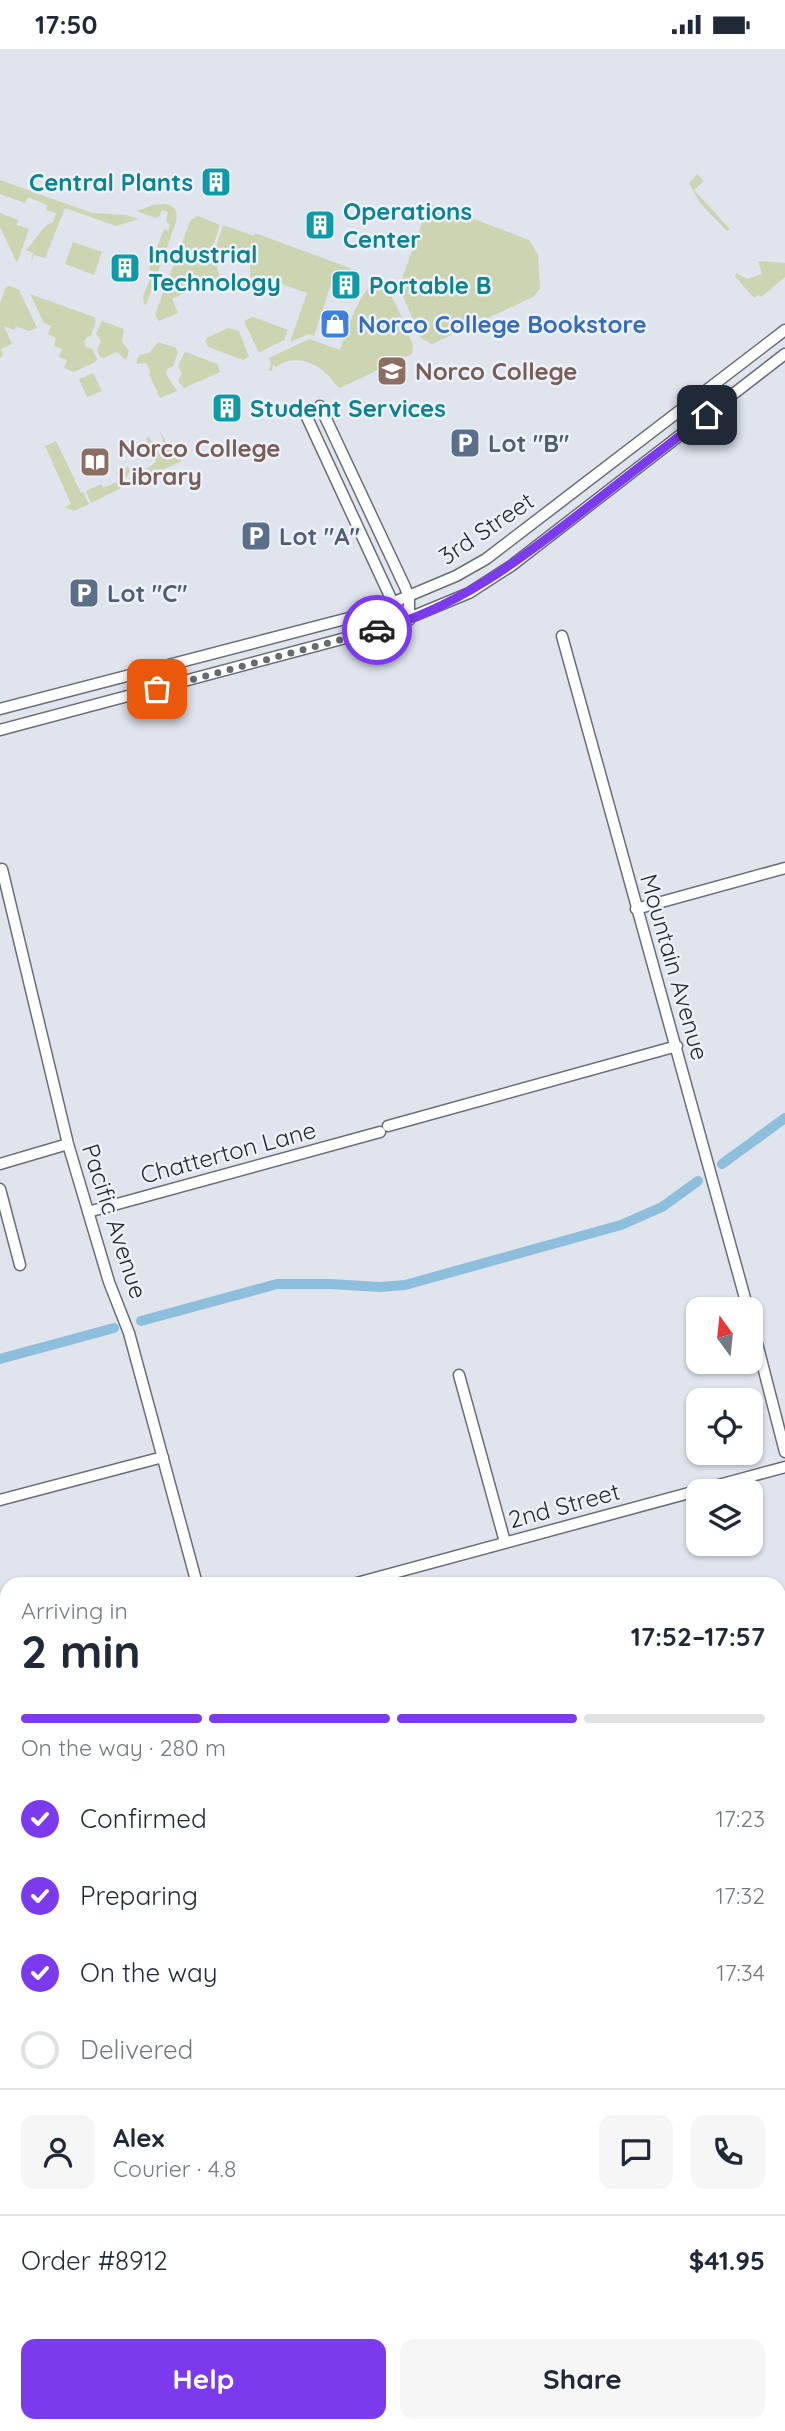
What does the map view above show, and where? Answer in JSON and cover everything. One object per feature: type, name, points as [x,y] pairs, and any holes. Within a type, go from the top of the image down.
[{"type":"street","name":"3rd Street","points":[[0,709],[368,613],[456,576],[486,559],[785,330]]},
{"type":"street","name":"3rd Street","points":[[0,730],[409,620],[470,593],[511,566],[785,354]]},
{"type":"street","points":[[320,406],[410,597],[409,620]]},
{"type":"street","points":[[305,413],[393,603],[409,620]]},
{"type":"street","points":[[624,453],[635,470]]},
{"type":"street","name":"Mountain Avenue","points":[[562,636],[745,1297]]},
{"type":"street","points":[[636,909],[785,868]]},
{"type":"street","name":"Pacific Avenue","points":[[2,869],[68,1144],[108,1282],[129,1333],[195,1577]]},
{"type":"street","name":"Chatterton Lane","points":[[88,1212],[677,1046]]},
{"type":"street","points":[[0,1164],[68,1144]]},
{"type":"street","points":[[0,1189],[20,1265]]},
{"type":"street","points":[[763,1367],[785,1452]]},
{"type":"street","points":[[459,1374],[505,1542]]},
{"type":"street","points":[[0,1500],[163,1457]]},
{"type":"street","name":"2nd Street","points":[[378,1577],[785,1467]]},
{"type":"green space","points":[[697,174],[704,181],[694,190],[730,229],[727,231],[700,203],[689,183]]},
{"type":"green space","points":[[0,180],[92,213],[126,215],[139,219],[116,226],[65,208],[45,258],[34,255],[31,264],[33,253],[26,250],[45,227],[53,222],[56,213],[46,210],[47,205],[28,197],[25,203],[0,194]]},
{"type":"green space","points":[[165,204],[175,210],[176,222],[146,305],[143,296],[153,272],[149,269],[164,229],[168,231],[170,225],[166,221],[168,212],[162,210],[159,217],[155,218],[137,211]]},
{"type":"green space","points":[[431,205],[529,240],[538,255],[540,289],[533,297],[432,344],[421,338],[399,287]]},
{"type":"green space","points":[[0,213],[18,220],[17,225],[29,229],[17,263],[0,227]]},
{"type":"green space","points":[[198,216],[220,225],[212,250],[222,284],[219,289],[214,279],[172,299],[178,313],[159,321],[155,315],[189,224]]},
{"type":"green space","points":[[223,225],[254,236],[255,233],[350,268],[357,275],[358,282],[334,275],[314,336],[309,334],[290,342],[307,293],[262,277],[258,288],[251,286],[249,248],[224,249],[224,258],[219,259],[215,250]]},
{"type":"green space","points":[[73,242],[102,252],[94,275],[65,264]]},
{"type":"green space","points":[[758,261],[785,263],[785,277],[761,297],[759,295],[754,298],[735,276],[736,273],[747,279],[762,274]]},
{"type":"green space","points":[[377,281],[388,291],[398,309],[413,345],[412,354],[340,388],[323,370],[303,361],[289,361],[276,367],[273,365],[272,371],[269,370],[269,358],[309,339],[340,350],[359,302]]},
{"type":"green space","points":[[6,287],[19,290],[37,328],[29,331],[16,326],[15,330],[4,326],[12,344],[1,349],[3,356],[0,358],[0,303]]},
{"type":"green space","points":[[30,294],[94,317],[96,321],[91,336],[84,342],[86,347],[92,349],[97,359],[95,362],[74,372],[64,368],[67,360],[59,357],[62,349],[54,346],[56,338],[48,334],[51,326],[44,323]]},
{"type":"green space","points":[[253,317],[288,330],[284,340],[258,351],[244,321]]},
{"type":"green space","points":[[102,321],[124,329],[122,342],[129,351],[126,360],[117,352],[100,357],[97,350],[101,341],[96,334]]},
{"type":"green space","points":[[228,328],[239,331],[249,357],[243,360],[208,347],[205,341],[207,338]]},
{"type":"green space","points":[[158,342],[176,348],[178,352],[173,366],[167,369],[166,374],[177,391],[160,398],[146,363],[136,364],[139,355],[149,353]]},
{"type":"green space","points":[[186,352],[217,364],[220,372],[184,388],[178,381],[182,373],[178,367]]},
{"type":"green space","points":[[93,373],[102,391],[87,397],[79,379]]},
{"type":"green space","points":[[160,431],[171,450],[177,448],[182,461],[127,486],[136,474],[156,462],[146,439],[149,437],[162,458],[167,456]]},
{"type":"green space","points":[[56,441],[89,504],[74,511],[65,507],[71,504],[45,446]]},
{"type":"green space","points":[[128,467],[130,471],[127,477],[121,480],[121,488],[91,503],[86,491],[101,484],[103,488],[120,481],[116,472]]},
{"type":"waterway","points":[[722,1164],[785,1118]]},
{"type":"waterway","points":[[141,1321],[277,1284],[380,1287],[405,1285],[621,1225],[662,1207],[698,1181]]},
{"type":"waterway","points":[[0,1359],[114,1328]]},
{"type":"way so far","points":[[157,689],[377,630]]},
{"type":"place","name":"Central Plants","points":[[216,182]]},
{"type":"place","name":"Operations Center","points":[[320,225]]},
{"type":"place","name":"Industrial Technology","points":[[125,268]]},
{"type":"place","name":"Portable B","points":[[346,285]]},
{"type":"place","name":"Norco College Bookstore","points":[[335,324]]},
{"type":"place","name":"Norco College","points":[[392,371]]},
{"type":"place","name":"Student Services","points":[[227,408]]},
{"type":"place","name":"Lot \"B\"","points":[[465,443]]},
{"type":"place","name":"Norco College Library","points":[[95,462]]},
{"type":"place","name":"Lot \"A\"","points":[[256,536]]},
{"type":"place","name":"Lot \"C\"","points":[[84,593]]},
{"type":"route","points":[[377,630],[409,620],[470,593],[511,566],[707,415]]}]
